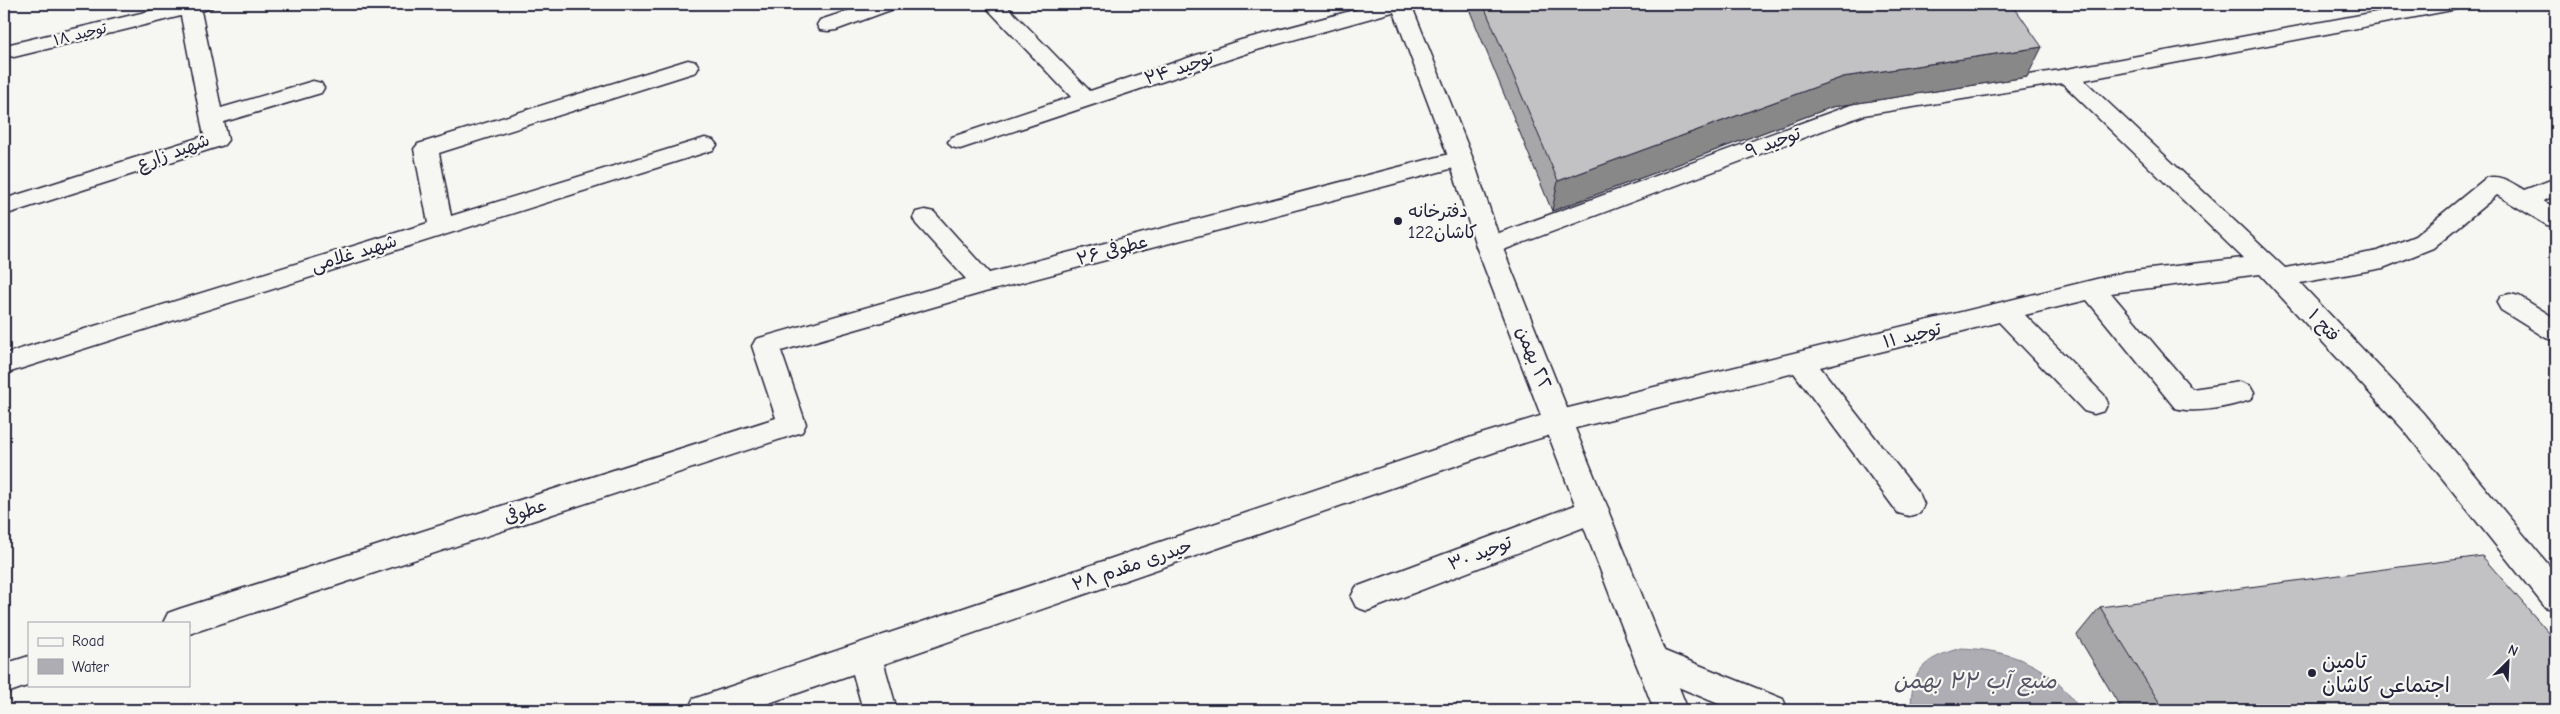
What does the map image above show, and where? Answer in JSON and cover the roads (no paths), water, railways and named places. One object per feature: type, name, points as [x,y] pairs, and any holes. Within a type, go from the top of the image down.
[{"type":"street","points":[[828,24],[889,4]]},
{"type":"street","points":[[993,4],[1085,99]]},
{"type":"street","name":"توحید ۲۴","points":[[960,142],[1249,45],[1400,4]]},
{"type":"street","name":"٢٢ بهمن","points":[[1400,4],[1461,159],[1490,246],[1560,421],[1671,710]]},
{"type":"street","name":"توحید ۹","points":[[1490,246],[1859,110],[2067,76],[2452,4]]},
{"type":"street","name":"توحید ۱۸","points":[[14,50],[197,6]]},
{"type":"street","name":"شهید زارع","points":[[4,207],[216,140],[197,6]]},
{"type":"street","points":[[441,226],[426,149],[688,67]]},
{"type":"street","name":"فتح ۱","points":[[2067,76],[2273,271],[2413,420],[2556,597]]},
{"type":"street","points":[[212,118],[313,88]]},
{"type":"street","name":"شهید غلامی","points":[[4,364],[705,145]]},
{"type":"street","name":"عطوفی ۲۶","points":[[766,346],[984,283],[1461,159]]},
{"type":"street","name":"توحید ۱۱","points":[[1560,421],[2125,281],[2273,271],[2383,259],[2424,242],[2495,184],[2523,200]]},
{"type":"street","points":[[2523,200],[2556,186]]},
{"type":"street","points":[[2523,200],[2556,219]]},
{"type":"street","points":[[924,218],[984,283]]},
{"type":"street","points":[[2093,289],[2185,400],[2240,393]]},
{"type":"street","points":[[2510,303],[2556,331]]},
{"type":"street","points":[[2005,311],[2094,403]]},
{"type":"street","name":"عطوفی","points":[[181,622],[792,424],[766,346]]},
{"type":"street","points":[[1801,362],[1909,504]]},
{"type":"street","name":"حیدری مقدم ۲۸","points":[[705,710],[1479,446],[1560,421]]},
{"type":"street","name":"توحید ۳۰","points":[[1366,597],[1594,510]]},
{"type":"street","points":[[865,656],[880,710]]},
{"type":"street","points":[[1652,661],[1771,710]]},
{"type":"street","points":[[4,679],[28,671]]},
{"type":"water","name":"منبع آب ۲۲ بهمن","points":[[1961,648],[1997,652],[2029,663],[2057,682],[2080,710],[1911,710],[1913,685],[1922,668],[1937,657]]},
{"type":"place","name":"دفترخانه 122کاشان","points":[[1398,221]]},
{"type":"place","name":"تامین اجتماعی کاشان","points":[[2312,673]]}]
